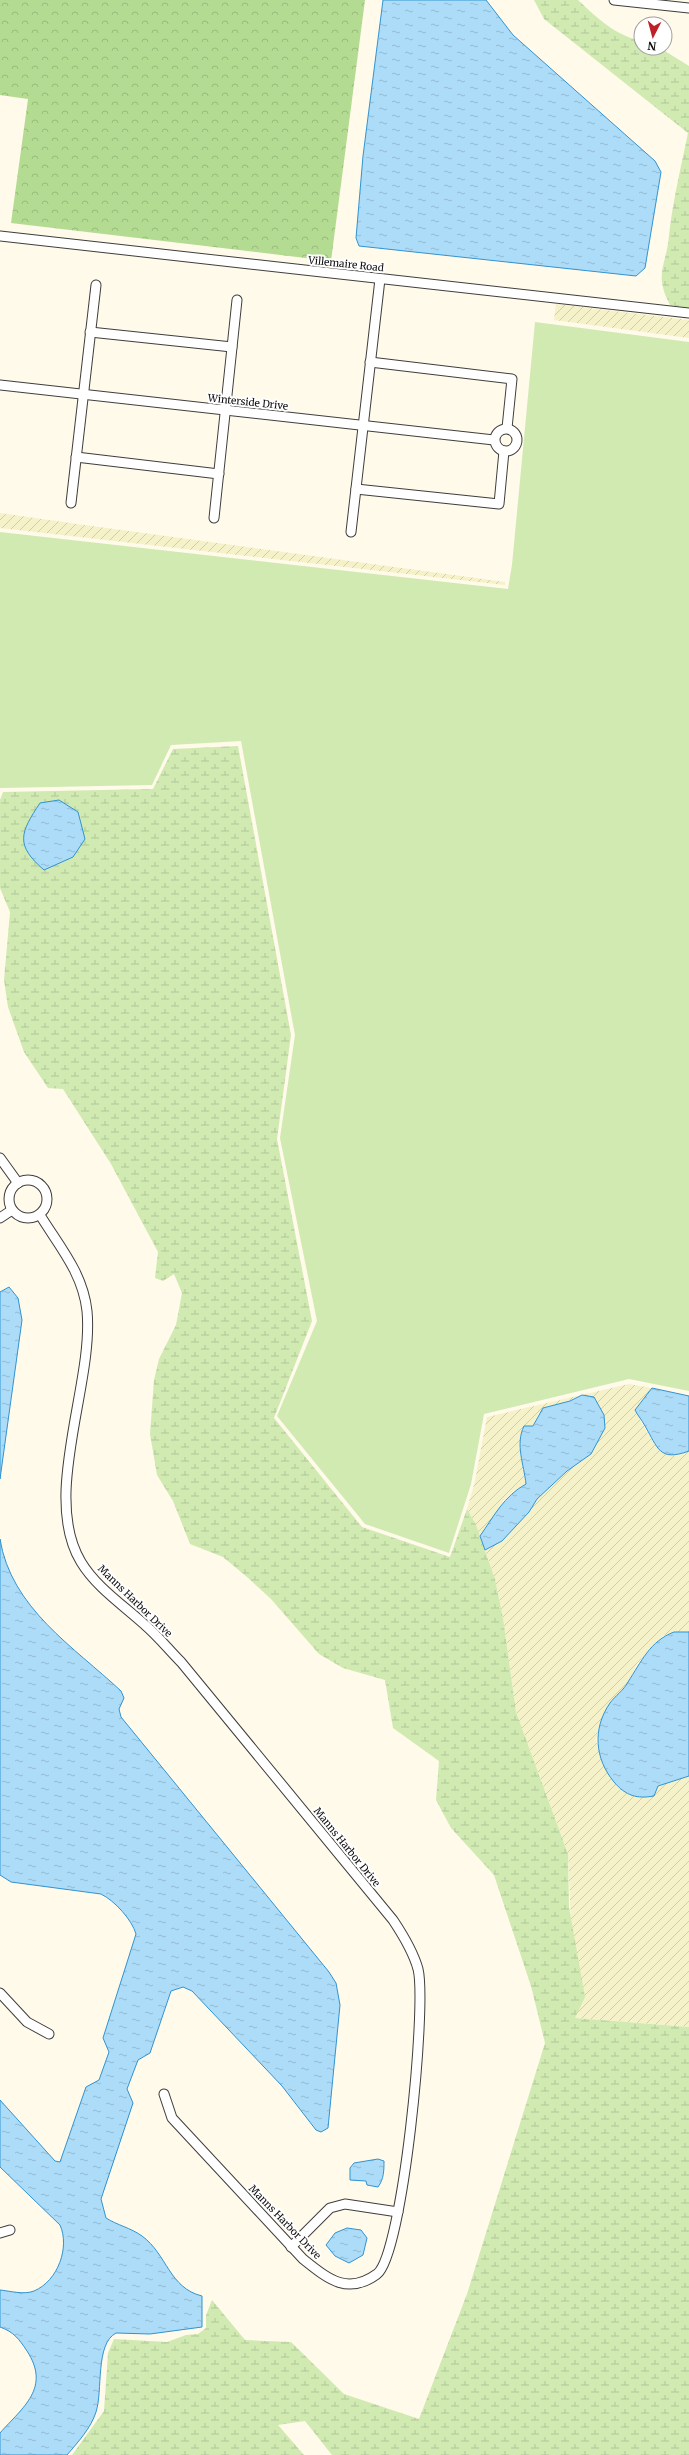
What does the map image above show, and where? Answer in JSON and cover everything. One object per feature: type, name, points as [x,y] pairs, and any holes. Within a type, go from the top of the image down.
[{"type":"street","points":[[614,0],[689,8]]},
{"type":"street","name":"Villemaire Road","points":[[0,236],[689,313]]},
{"type":"street","points":[[351,532],[380,278]]},
{"type":"street","points":[[71,503],[96,285]]},
{"type":"street","points":[[214,518],[237,300]]},
{"type":"street","points":[[90,332],[232,347]]},
{"type":"street","points":[[370,362],[512,379],[506,428]]},
{"type":"street","name":"Winterside Drive","points":[[0,385],[494,440]]},
{"type":"street","points":[[506,428],[514,431],[517,442],[513,449],[504,451],[496,446],[494,440],[497,432],[506,428]]},
{"type":"street","points":[[356,490],[499,504],[504,451]]},
{"type":"street","points":[[76,457],[219,474]]},
{"type":"street","points":[[0,1158],[18,1183]]},
{"type":"street","points":[[30,1180],[37,1182],[46,1191],[47,1204],[40,1215],[22,1218],[12,1210],[9,1199],[13,1187],[18,1183],[30,1180]]},
{"type":"street","points":[[0,1218],[12,1210]]},
{"type":"street","name":"Manns Harbor Drive","points":[[40,1215],[72,1262],[83,1288],[87,1312],[86,1342],[66,1498],[69,1534],[80,1561],[96,1582],[147,1627],[181,1662],[393,1920],[408,1943],[418,1969],[421,2011],[402,2195],[386,2259],[379,2273],[364,2282],[346,2285],[326,2278],[303,2259],[172,2118],[164,2094]]},
{"type":"street","points":[[0,1993],[27,2022],[50,2034]]},
{"type":"street","points":[[292,2247],[330,2208],[345,2204],[398,2212]]},
{"type":"street","points":[[0,2233],[10,2230]]},
{"type":"shaded area","points":[[556,304],[689,320],[689,338],[554,320]]},
{"type":"shaded area","points":[[0,513],[505,582],[505,585],[0,528]]},
{"type":"shaded area","points":[[629,1384],[652,1388],[639,1418],[656,1447],[676,1456],[689,1451],[689,1632],[674,1632],[663,1636],[647,1652],[637,1664],[628,1683],[610,1703],[599,1727],[596,1740],[603,1765],[620,1789],[658,1786],[689,1776],[689,2027],[575,2018],[568,1854],[516,1712],[503,1618],[495,1579],[485,1550],[502,1541],[529,1512],[537,1499],[567,1471],[591,1454],[582,1395],[538,1414],[533,1426],[520,1434],[520,1451],[526,1485],[513,1491],[503,1501],[495,1516],[480,1536],[467,1509],[474,1485],[487,1417]]},
{"type":"green space","points":[[0,0],[365,0],[331,261],[11,223],[28,99],[0,95]]},
{"type":"green space","points":[[534,0],[578,0],[607,25],[623,35],[633,38],[633,56],[673,56],[689,66],[689,308],[670,305],[662,285],[662,269],[668,245],[675,196],[688,133],[544,19]]},
{"type":"green space","points":[[535,322],[689,342],[689,1391],[629,1379],[484,1414],[471,1484],[449,1553],[365,1524],[277,1416],[317,1321],[280,1138],[295,1035],[241,741],[171,745],[152,785],[0,788],[0,532],[508,589],[512,565]]},
{"type":"green space","points":[[238,746],[291,1035],[277,1139],[312,1321],[274,1418],[362,1527],[450,1557],[467,1509],[476,1525],[495,1579],[503,1618],[516,1712],[568,1854],[569,1907],[585,1997],[575,2018],[689,2027],[689,2455],[332,2455],[305,2421],[278,2425],[304,2455],[72,2455],[104,2411],[108,2353],[114,2339],[167,2342],[186,2335],[198,2334],[206,2328],[206,2315],[212,2300],[245,2340],[291,2342],[344,2394],[419,2419],[467,2294],[545,2043],[531,1986],[494,1875],[451,1828],[436,1800],[439,1761],[393,1728],[385,1680],[343,1668],[319,1654],[271,1599],[247,1577],[223,1557],[190,1544],[173,1501],[157,1475],[150,1434],[154,1380],[159,1359],[176,1325],[182,1293],[174,1274],[163,1281],[155,1278],[158,1252],[111,1164],[63,1089],[48,1088],[24,1052],[8,1007],[4,980],[10,912],[0,888],[0,800],[3,792],[153,789],[173,749]]},
{"type":"water","points":[[383,0],[486,0],[513,35],[655,161],[661,172],[645,268],[636,276],[359,246],[356,238],[363,156]]},
{"type":"water","points":[[59,800],[78,812],[85,839],[73,857],[44,870],[28,853],[25,846],[25,831],[33,813],[40,803]]},
{"type":"water","points":[[9,1287],[18,1298],[22,1320],[0,1479],[0,1292]]},
{"type":"water","points":[[652,1388],[689,1396],[689,1451],[671,1455],[665,1454],[657,1446],[636,1412],[635,1410]]},
{"type":"water","points":[[582,1395],[594,1397],[604,1415],[605,1428],[591,1454],[567,1471],[537,1499],[529,1512],[502,1541],[485,1550],[480,1536],[505,1500],[526,1484],[520,1447],[521,1433],[524,1426],[533,1426],[543,1408],[570,1401]]},
{"type":"water","points":[[0,1539],[6,1564],[17,1586],[31,1606],[65,1642],[121,1691],[124,1698],[119,1709],[121,1717],[329,1972],[336,1983],[340,2005],[328,2128],[321,2132],[316,2130],[282,2086],[192,1991],[183,1987],[171,1991],[150,2053],[138,2060],[127,2089],[133,2103],[101,2199],[106,2218],[142,2236],[150,2243],[182,2286],[191,2292],[202,2296],[202,2327],[150,2334],[116,2333],[109,2339],[102,2357],[98,2403],[94,2418],[80,2440],[67,2455],[0,2455],[0,2433],[31,2396],[35,2386],[36,2376],[34,2364],[16,2336],[0,2327],[0,2290],[26,2293],[34,2291],[42,2286],[50,2280],[55,2272],[60,2262],[64,2243],[60,2225],[0,2167],[0,2100],[55,2161],[60,2162],[86,2087],[99,2080],[109,2052],[103,2038],[136,1934],[131,1923],[122,1911],[112,1901],[101,1894],[11,1882],[0,1875]]},
{"type":"water","points":[[674,1632],[689,1632],[689,1776],[658,1786],[654,1796],[637,1797],[623,1791],[618,1787],[603,1764],[598,1744],[600,1723],[610,1703],[626,1685],[647,1653],[659,1641]]},
{"type":"water","points":[[378,2159],[384,2161],[384,2171],[383,2178],[378,2187],[367,2185],[366,2181],[350,2180],[350,2168],[354,2163]]},
{"type":"water","points":[[347,2228],[361,2230],[367,2238],[363,2255],[349,2263],[335,2256],[326,2245],[335,2233]]}]
